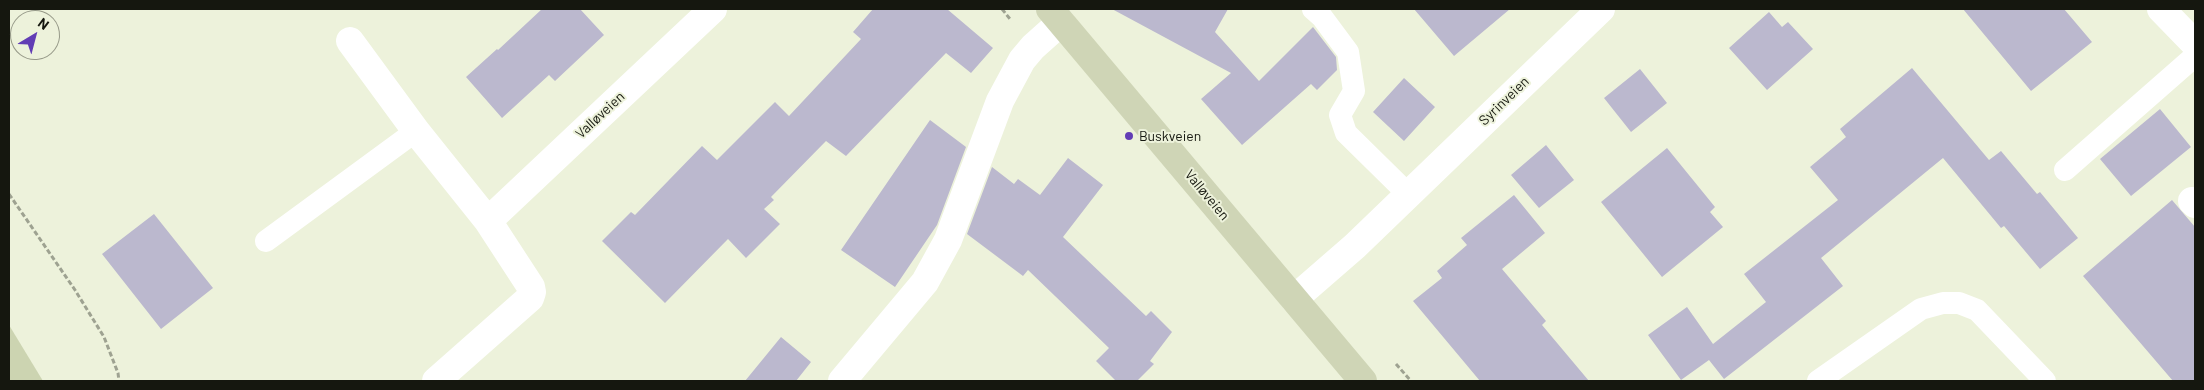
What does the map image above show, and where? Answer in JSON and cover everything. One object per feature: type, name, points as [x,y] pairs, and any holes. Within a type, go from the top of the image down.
[{"type":"main road","name":"Valløveien","points":[[1056,16],[1363,381]]},
{"type":"street","name":"Valløveien","points":[[488,221],[713,9]]},
{"type":"street","name":"Syrinveien","points":[[1294,298],[1342,258],[1600,9]]},
{"type":"street","points":[[2161,9],[2195,44]]},
{"type":"street","points":[[842,381],[925,282],[948,240],[1000,101],[1022,60],[1056,16]]},
{"type":"street","points":[[350,41],[416,131],[488,221],[531,286],[530,298],[436,381]]},
{"type":"lane","points":[[1313,9],[1322,17],[1348,52],[1354,91],[1340,115],[1346,134],[1408,194]]},
{"type":"lane","points":[[2065,170],[2195,56]]},
{"type":"lane","points":[[266,241],[416,131]]},
{"type":"lane","points":[[1818,381],[1921,309],[1943,302],[1977,310],[2045,381]]},
{"type":"path","points":[[9,194],[104,337],[118,373],[119,381]]},
{"type":"green space","points":[[9,325],[43,381],[9,381]]},
{"type":"building","points":[[542,9],[580,9],[604,35],[555,81],[549,75],[502,118],[466,77]]},
{"type":"building","points":[[873,9],[947,9],[993,48],[971,73],[946,53],[846,156],[826,141],[771,197],[774,200],[764,209],[780,224],[746,258],[728,239],[665,303],[602,241],[631,212],[635,215],[702,146],[717,160],[775,102],[789,116],[861,39],[853,32]]},
{"type":"building","points":[[1112,9],[1228,9],[1215,32],[1259,81],[1313,27],[1336,57],[1337,70],[1317,90],[1311,84],[1242,145],[1201,99],[1231,73]]},
{"type":"building","points":[[1414,9],[1510,9],[1454,56]]},
{"type":"building","points":[[1963,9],[2064,9],[2092,42],[2031,91]]},
{"type":"building","points":[[1769,12],[1782,27],[1788,22],[1813,49],[1767,90],[1729,48]]},
{"type":"building","points":[[1912,68],[1989,160],[2001,151],[2037,194],[2040,192],[2078,238],[2040,269],[2004,226],[2001,228],[1943,158],[1821,258],[1843,286],[1724,379],[1709,360],[1681,380],[1648,335],[1687,307],[1713,344],[1766,302],[1744,274],[1838,200],[1810,167],[1846,137],[1840,129]]},
{"type":"building","points":[[1640,69],[1667,103],[1631,132],[1604,98]]},
{"type":"building","points":[[1404,78],[1435,107],[1404,141],[1373,112]]},
{"type":"building","points":[[2160,109],[2191,147],[2131,196],[2100,159]]},
{"type":"building","points":[[930,120],[966,147],[937,225],[895,287],[841,250]]},
{"type":"building","points":[[1546,145],[1574,180],[1539,208],[1511,175]]},
{"type":"building","points":[[1667,148],[1715,207],[1710,212],[1723,227],[1662,277],[1601,202]]},
{"type":"building","points":[[1068,158],[1103,185],[1063,237],[1146,316],[1151,311],[1172,332],[1150,361],[1154,364],[1137,381],[1116,381],[1096,361],[1109,348],[1028,270],[1023,276],[967,234],[992,167],[1014,184],[1018,179],[1040,195]]},
{"type":"building","points":[[1514,195],[1545,233],[1502,269],[1546,321],[1542,325],[1589,381],[1480,381],[1413,301],[1442,278],[1437,271],[1467,245],[1461,238]]},
{"type":"building","points":[[2172,200],[2195,227],[2195,381],[2173,381],[2083,276]]},
{"type":"building","points":[[154,214],[213,288],[161,329],[102,254]]},
{"type":"building","points":[[781,337],[811,362],[796,381],[745,381]]},
{"type":"place","name":"Buskveien","points":[[1129,136]]}]
